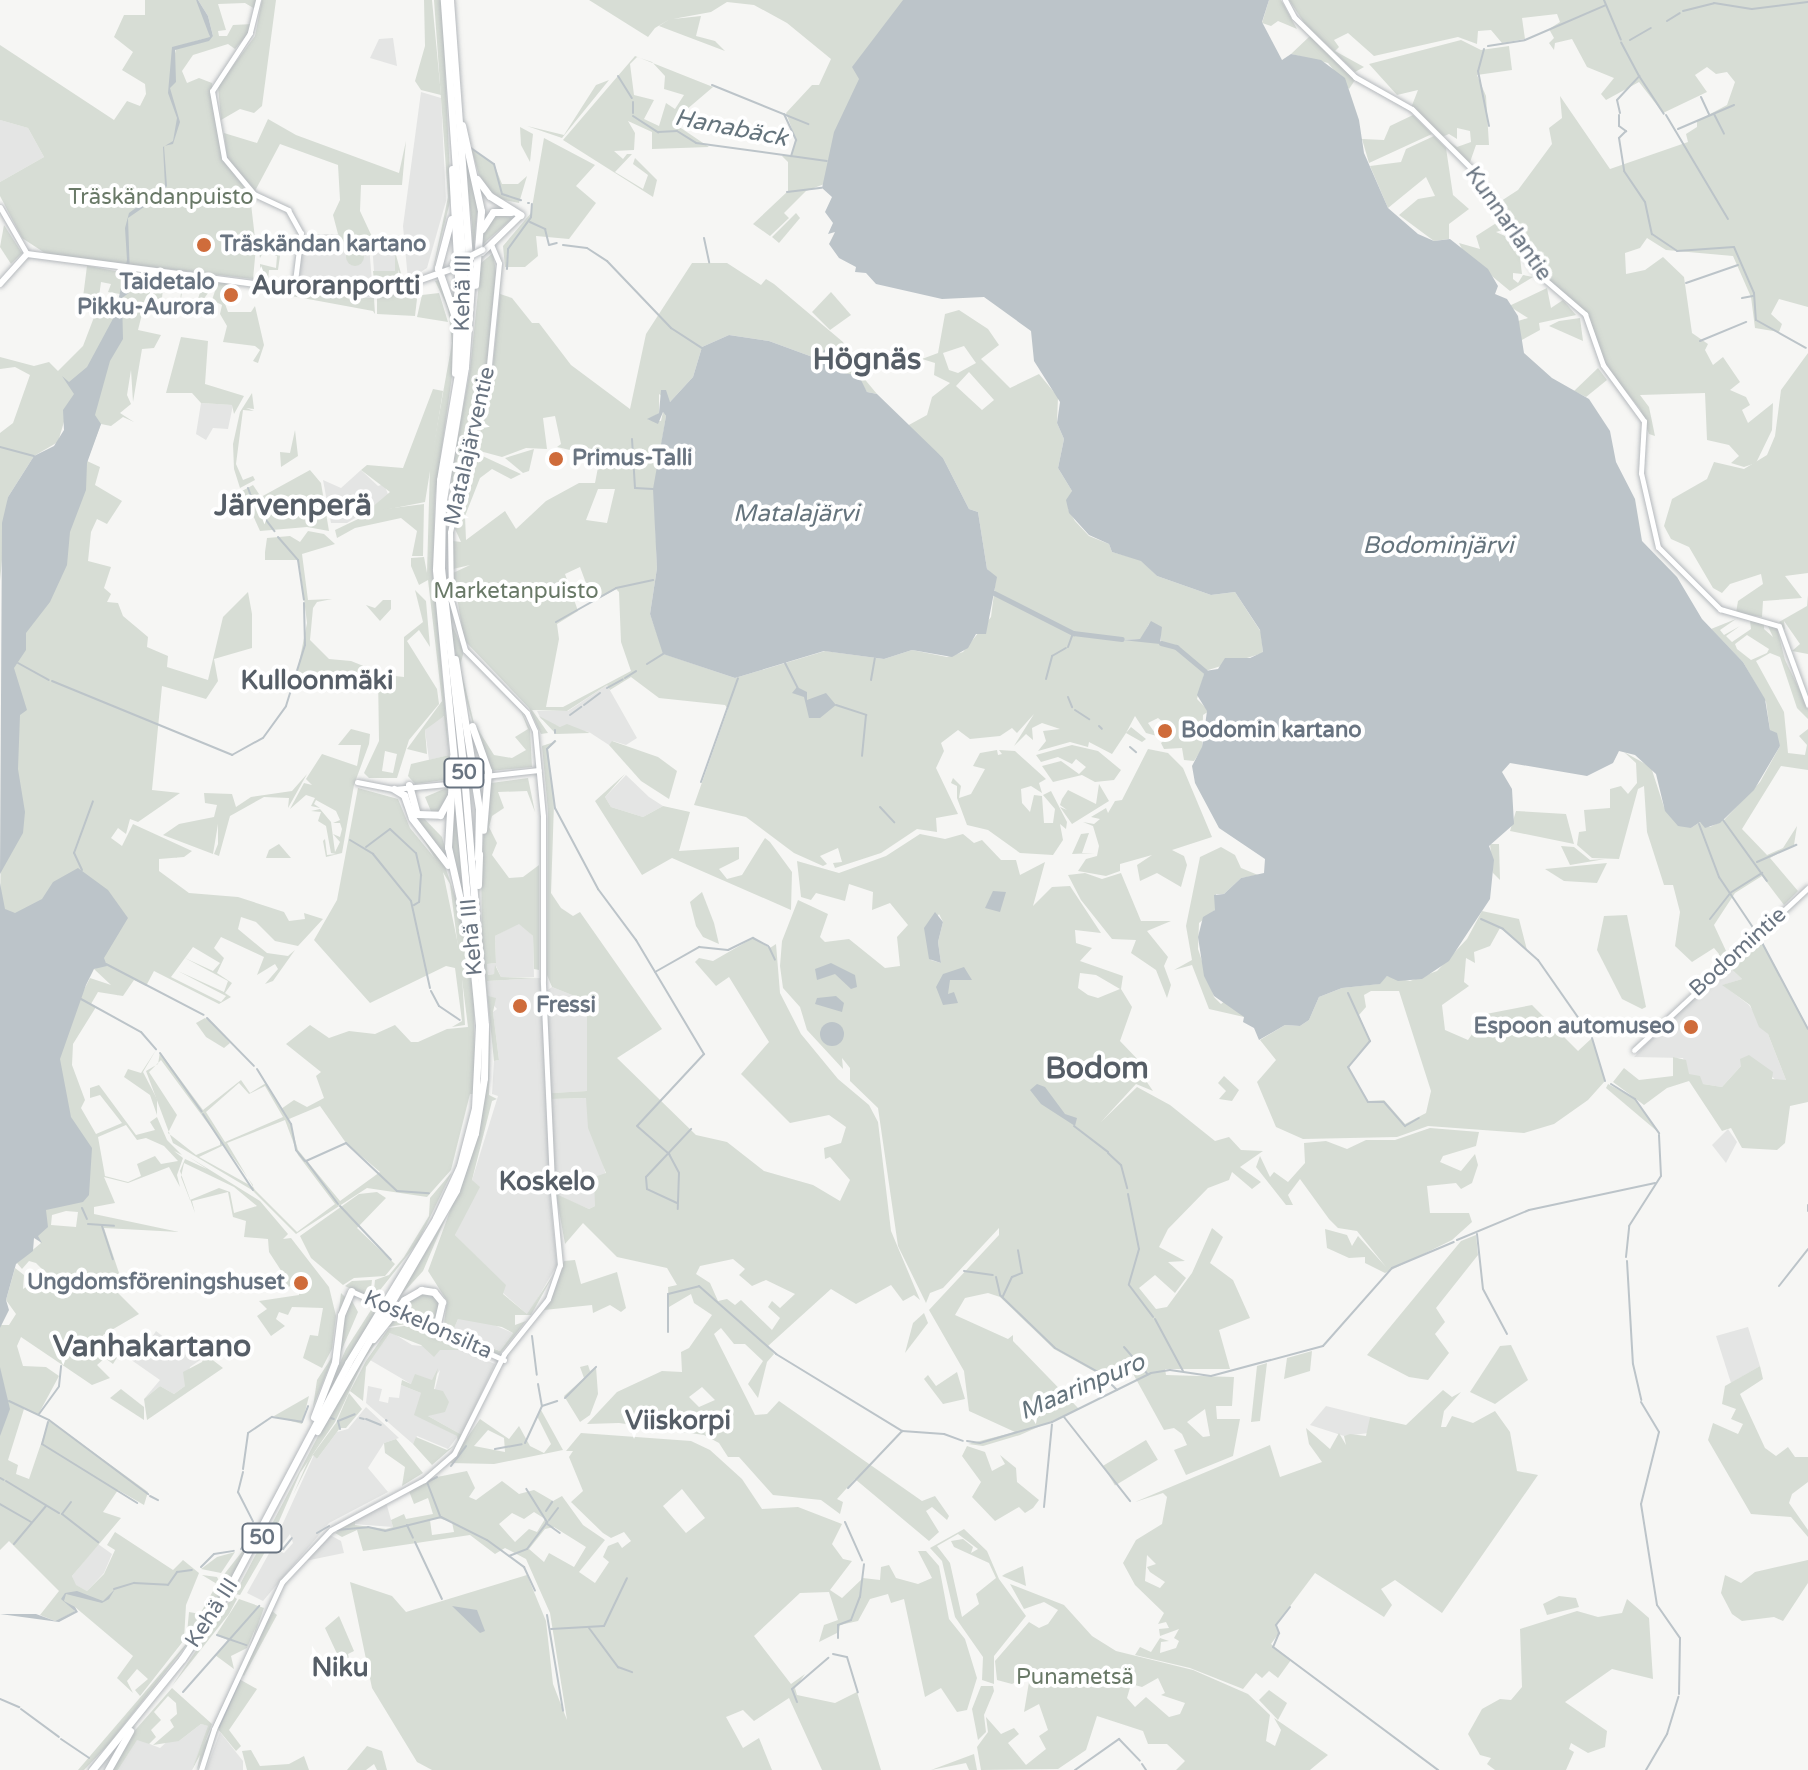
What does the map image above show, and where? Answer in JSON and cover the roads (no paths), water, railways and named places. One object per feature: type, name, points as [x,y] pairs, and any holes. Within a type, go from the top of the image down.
[{"type":"highway","name":"Kehä III","points":[[98,1770],[221,1610],[352,1366],[433,1235],[469,1154],[485,1062],[477,931],[445,615],[442,506],[469,331],[469,239],[447,0]]},
{"type":"highway","name":"Kehä III","points":[[92,1770],[217,1608],[348,1363],[436,1218],[460,1166],[479,1078],[475,972],[454,719],[435,543],[466,286],[453,143],[447,0]]},
{"type":"highway","points":[[454,68],[481,211],[469,331]]},
{"type":"highway","points":[[449,427],[457,330],[453,143]]},
{"type":"highway","points":[[473,171],[499,202],[519,214]]},
{"type":"highway","points":[[453,205],[440,274],[457,330]]},
{"type":"highway","points":[[480,239],[493,212],[519,214]]},
{"type":"highway","points":[[445,615],[465,702],[489,777],[478,858]]},
{"type":"highway","points":[[465,702],[480,816],[477,931]]},
{"type":"highway","points":[[454,719],[448,847],[475,972]]},
{"type":"highway","points":[[408,787],[414,810],[428,818],[437,816],[451,795]]},
{"type":"highway","points":[[407,805],[408,787]]},
{"type":"highway","points":[[394,789],[455,881]]},
{"type":"highway","points":[[352,1366],[417,1291],[430,1290],[442,1300],[435,1330]]},
{"type":"highway","points":[[295,1464],[329,1384],[350,1293]]},
{"type":"highway","points":[[108,1770],[130,1731]]},
{"type":"highway","points":[[86,1770],[121,1735]]},
{"type":"main road","points":[[258,0],[250,33],[213,84],[224,158],[254,194],[288,210],[299,230],[294,289]]},
{"type":"main road","name":"Kunnarlantie","points":[[1285,0],[1297,21],[1355,77],[1412,109],[1474,171],[1538,274],[1585,315],[1603,365],[1644,421],[1641,473],[1658,547],[1720,609],[1779,626],[1808,705]]},
{"type":"main road","points":[[0,207],[26,257]]},
{"type":"main road","points":[[0,284],[26,257],[41,257],[294,289],[362,294],[440,274],[454,267],[492,246],[519,214]]},
{"type":"main road","name":"Matalajärventie","points":[[200,1770],[275,1595],[331,1530],[428,1477],[466,1438],[502,1361],[552,1292],[561,1256],[552,1186],[543,993],[544,839],[533,725],[462,644],[450,582],[450,532],[489,365],[498,256],[492,246]]},
{"type":"main road","points":[[408,787],[357,782],[394,789],[537,771]]},
{"type":"main road","name":"Bodomintie","points":[[1634,1050],[1808,888]]},
{"type":"main road","name":"Koskelonsilta","points":[[350,1293],[502,1361]]},
{"type":"water","points":[[198,0],[208,16],[213,36],[209,41],[175,50],[176,82],[170,88],[180,122],[173,144],[165,146],[173,141],[177,118],[168,93],[172,47],[210,37]]},
{"type":"water","name":"Bodominjärvi","points":[[903,0],[1269,0],[1262,22],[1282,60],[1291,54],[1321,60],[1345,78],[1359,120],[1364,153],[1388,208],[1418,234],[1434,241],[1450,239],[1488,269],[1498,286],[1495,294],[1507,299],[1518,316],[1524,353],[1552,378],[1589,399],[1610,431],[1616,462],[1635,499],[1642,541],[1677,577],[1702,619],[1743,662],[1765,699],[1770,730],[1777,733],[1780,746],[1754,790],[1720,823],[1705,828],[1700,822],[1691,828],[1678,826],[1665,811],[1656,774],[1635,755],[1619,751],[1613,763],[1587,776],[1510,763],[1502,772],[1512,789],[1514,824],[1489,846],[1494,860],[1490,899],[1449,961],[1422,979],[1398,981],[1387,976],[1380,984],[1342,988],[1319,997],[1309,1020],[1300,1026],[1285,1025],[1259,1040],[1254,1028],[1243,1022],[1244,1017],[1214,996],[1204,976],[1198,937],[1203,917],[1215,910],[1214,895],[1224,894],[1241,878],[1264,873],[1265,859],[1219,828],[1195,783],[1192,766],[1202,747],[1207,711],[1197,695],[1205,671],[1218,669],[1225,658],[1250,658],[1263,652],[1260,630],[1235,592],[1211,595],[1157,576],[1141,561],[1112,552],[1109,544],[1089,535],[1069,513],[1066,500],[1072,491],[1058,468],[1064,439],[1057,423],[1060,402],[1034,361],[1031,331],[984,297],[942,299],[876,284],[866,273],[855,272],[856,267],[839,258],[829,244],[835,232],[828,234],[833,223],[825,212],[832,197],[822,188],[834,132],[859,79],[852,67]]},
{"type":"water","points":[[164,146],[167,186],[160,196],[128,218],[130,277],[125,285],[130,292],[122,298],[123,339],[110,361],[95,415],[101,424],[87,463],[86,490],[70,532],[67,565],[50,602],[26,633],[26,650],[14,668],[27,710],[20,715],[18,769],[25,812],[23,833],[0,874],[2,523],[8,497],[34,456],[54,446],[64,430],[63,410],[74,394],[62,376],[69,382],[87,367],[115,315],[127,260],[125,228],[129,213],[165,186]]},
{"type":"water","name":"Matalajärvi","points":[[729,335],[769,341],[818,359],[825,349],[834,349],[823,362],[835,367],[845,361],[839,372],[859,376],[867,392],[877,394],[943,458],[969,509],[978,512],[987,569],[997,577],[986,634],[976,634],[968,648],[952,657],[912,650],[884,659],[824,651],[735,678],[663,654],[650,614],[657,568],[653,489],[666,416],[663,412],[658,424],[647,419],[659,413],[661,390],[666,390],[670,402],[693,377],[702,347]]},
{"type":"water","points":[[1151,621],[1162,627],[1160,644],[1122,640],[1140,639]]},
{"type":"water","points":[[797,687],[807,692],[807,700],[826,693],[836,705],[820,718],[809,718],[804,697],[792,693]]},
{"type":"water","points":[[78,868],[108,890],[128,918],[104,958],[107,966],[94,969],[86,985],[60,1059],[71,1117],[92,1148],[89,1195],[83,1202],[46,1210],[48,1227],[38,1236],[42,1243],[34,1238],[33,1251],[16,1264],[6,1300],[9,1310],[0,1328],[0,883],[5,909],[15,913],[42,899],[53,882]]},
{"type":"water","points":[[993,891],[1006,892],[1000,912],[985,908]]},
{"type":"water","points":[[935,912],[943,922],[938,942],[941,963],[929,959],[924,928]]},
{"type":"water","points":[[831,963],[855,975],[857,987],[851,989],[835,974],[817,980],[815,969]]},
{"type":"water","points":[[964,967],[972,980],[950,980],[948,994],[954,992],[958,1003],[943,1005],[936,987],[943,974]]},
{"type":"water","points":[[836,996],[844,1003],[842,1012],[815,1004],[817,998]]},
{"type":"water","points":[[832,1022],[843,1029],[844,1034],[837,1045],[832,1046],[821,1039],[820,1034],[827,1023]]},
{"type":"water","points":[[1037,1084],[1045,1087],[1065,1114],[1077,1118],[1075,1126],[1041,1104],[1030,1090]]},
{"type":"water","points":[[0,1367],[10,1409],[0,1436]]},
{"type":"water","points":[[115,1589],[109,1599],[102,1603],[66,1594],[64,1601],[78,1612],[59,1622],[0,1614],[36,1614],[55,1621],[75,1611],[61,1599],[65,1593],[77,1591],[103,1601]]},
{"type":"water","points":[[452,1606],[477,1610],[485,1631],[480,1633]]},
{"type":"waterway","points":[[1604,0],[1621,40]]},
{"type":"waterway","points":[[1683,11],[1714,3],[1752,9],[1808,2]]},
{"type":"waterway","points":[[1488,46],[1525,40],[1606,5]]},
{"type":"waterway","points":[[1667,21],[1680,13]]},
{"type":"waterway","points":[[1630,40],[1651,28]]},
{"type":"waterway","points":[[1620,113],[1617,100],[1639,76],[1621,42]]},
{"type":"waterway","points":[[1484,49],[1478,71],[1489,126]]},
{"type":"waterway","name":"Hanabäck","points":[[618,76],[632,98]]},
{"type":"waterway","points":[[1639,76],[1664,114]]},
{"type":"waterway","points":[[712,85],[808,124]]},
{"type":"waterway","points":[[1701,97],[1709,114]]},
{"type":"waterway","name":"Hanabäck","points":[[633,102],[633,113]]},
{"type":"waterway","points":[[1678,129],[1734,105]]},
{"type":"waterway","points":[[784,114],[796,140],[791,156]]},
{"type":"waterway","points":[[1714,114],[1724,134]]},
{"type":"waterway","points":[[1619,115],[1619,126],[1626,131],[1619,138],[1624,171],[1645,202],[1652,234],[1677,251],[1734,247],[1754,293],[1756,320],[1806,348]]},
{"type":"waterway","points":[[1666,115],[1728,219]]},
{"type":"waterway","name":"Hanabäck","points":[[633,116],[658,132],[677,131],[696,143],[827,161]]},
{"type":"waterway","points":[[471,148],[494,164],[502,194],[521,200]]},
{"type":"waterway","points":[[787,192],[822,188]]},
{"type":"waterway","points":[[507,269],[508,249],[531,217],[532,204]]},
{"type":"waterway","points":[[530,222],[545,229],[549,245],[557,243]]},
{"type":"waterway","points":[[704,238],[709,262]]},
{"type":"waterway","points":[[563,245],[587,248],[607,261],[671,328],[702,348]]},
{"type":"waterway","points":[[1686,283],[1738,265]]},
{"type":"waterway","points":[[1742,298],[1753,296]]},
{"type":"waterway","points":[[1700,341],[1746,322]]},
{"type":"waterway","points":[[632,439],[635,488],[653,489]]},
{"type":"waterway","points":[[0,447],[34,456]]},
{"type":"waterway","points":[[248,488],[253,502]]},
{"type":"waterway","points":[[254,504],[274,531]]},
{"type":"waterway","points":[[278,537],[298,560],[304,600]]},
{"type":"waterway","points":[[556,622],[616,588],[653,580]]},
{"type":"waterway","points":[[994,593],[1073,633],[1122,639]]},
{"type":"waterway","points":[[52,681],[232,755],[263,738],[286,706],[305,645],[304,603]]},
{"type":"waterway","points":[[1068,647],[1073,633]]},
{"type":"waterway","points":[[1161,643],[1176,647],[1205,671]]},
{"type":"waterway","points":[[1046,679],[1052,656],[1066,648]]},
{"type":"waterway","points":[[647,664],[663,654]]},
{"type":"waterway","points":[[871,680],[875,658]]},
{"type":"waterway","points":[[784,661],[798,688]]},
{"type":"waterway","points":[[18,663],[49,680]]},
{"type":"waterway","points":[[625,678],[636,671]]},
{"type":"waterway","points":[[701,782],[738,678]]},
{"type":"waterway","points":[[607,688],[623,679]]},
{"type":"waterway","points":[[584,705],[600,693]]},
{"type":"waterway","points":[[1068,697],[1072,707]]},
{"type":"waterway","points":[[836,705],[866,715],[862,756]]},
{"type":"waterway","points":[[570,715],[581,707]]},
{"type":"waterway","points":[[1075,710],[1089,719]]},
{"type":"waterway","points":[[1099,726],[1102,729]]},
{"type":"waterway","points":[[555,741],[547,749],[555,808],[598,889],[636,940],[704,1054],[637,1126],[669,1154],[679,1173],[678,1209]]},
{"type":"waterway","points":[[1130,747],[1136,752]]},
{"type":"waterway","points":[[82,870],[74,853],[93,801]]},
{"type":"waterway","points":[[880,807],[894,822]]},
{"type":"waterway","points":[[1723,820],[1767,881]]},
{"type":"waterway","points":[[1699,824],[1719,877],[1756,932]]},
{"type":"waterway","points":[[366,847],[390,829],[416,853],[421,875],[419,902],[414,905]]},
{"type":"waterway","points":[[350,840],[373,854],[411,901],[430,988]]},
{"type":"waterway","points":[[1757,862],[1796,845]]},
{"type":"waterway","points":[[1710,919],[1730,893],[1762,873]]},
{"type":"waterway","points":[[1481,919],[1503,929],[1538,960],[1591,1036]]},
{"type":"waterway","points":[[1759,937],[1808,1029]]},
{"type":"waterway","points":[[655,972],[699,947],[728,950],[753,938],[768,946]]},
{"type":"waterway","points":[[769,947],[775,960]]},
{"type":"waterway","points":[[106,964],[204,1015]]},
{"type":"waterway","points":[[431,991],[439,1006],[460,1020]]},
{"type":"waterway","points":[[1348,993],[1370,1041],[1348,1067],[1368,1102],[1384,1102],[1405,1126],[1419,1118]]},
{"type":"waterway","points":[[81,999],[141,1032],[156,1049]]},
{"type":"waterway","points":[[207,1018],[254,1066]]},
{"type":"waterway","points":[[1592,1038],[1605,1081]]},
{"type":"waterway","points":[[160,1053],[202,1112]]},
{"type":"waterway","points":[[257,1069],[291,1124],[296,1150],[305,1161]]},
{"type":"waterway","points":[[1611,1084],[1635,1099],[1659,1133]]},
{"type":"waterway","points":[[203,1114],[253,1190]]},
{"type":"waterway","points":[[1074,1126],[1108,1152]]},
{"type":"waterway","points":[[677,1203],[647,1189],[646,1177],[691,1129]]},
{"type":"waterway","points":[[1626,1257],[1629,1226],[1661,1176],[1659,1135]]},
{"type":"waterway","points":[[338,1204],[306,1161],[346,1143],[397,1191],[429,1193]]},
{"type":"waterway","points":[[1108,1153],[1121,1165],[1127,1188]]},
{"type":"waterway","name":"Maarinpuro","points":[[1457,1240],[1529,1210],[1655,1183]]},
{"type":"waterway","points":[[1128,1194],[1139,1249],[1129,1285],[1153,1317]]},
{"type":"waterway","points":[[1808,1205],[1808,1211]]},
{"type":"waterway","points":[[340,1206],[391,1260]]},
{"type":"waterway","points":[[82,1208],[87,1219]]},
{"type":"waterway","points":[[88,1224],[114,1226]]},
{"type":"waterway","points":[[102,1226],[113,1259]]},
{"type":"waterway","points":[[1477,1234],[1483,1289],[1507,1334]]},
{"type":"waterway","name":"Maarinpuro","points":[[967,1441],[980,1443],[1052,1422],[1151,1373],[1170,1370],[1211,1376],[1323,1346],[1392,1268],[1454,1242]]},
{"type":"waterway","points":[[1779,1286],[1808,1249]]},
{"type":"waterway","points":[[1003,1296],[1012,1277],[1022,1273],[1018,1250]]},
{"type":"waterway","points":[[1627,1261],[1633,1364],[1641,1400]]},
{"type":"waterway","points":[[964,1271],[993,1275]]},
{"type":"waterway","points":[[996,1277],[1000,1295],[1055,1348],[1100,1373],[1117,1390]]},
{"type":"waterway","points":[[668,1332],[668,1294],[699,1286],[776,1354],[902,1431],[944,1434],[963,1441]]},
{"type":"waterway","points":[[1155,1319],[1183,1371]]},
{"type":"waterway","points":[[532,1336],[537,1375]]},
{"type":"waterway","points":[[1124,1347],[1147,1373]]},
{"type":"waterway","points":[[39,1414],[59,1386],[61,1366]]},
{"type":"waterway","points":[[565,1398],[596,1367]]},
{"type":"waterway","points":[[538,1384],[542,1406]]},
{"type":"waterway","points":[[9,1401],[49,1420],[148,1494]]},
{"type":"waterway","points":[[525,1443],[542,1406],[557,1401]]},
{"type":"waterway","points":[[1641,1402],[1659,1432],[1641,1504],[1657,1605],[1680,1638],[1679,1694]]},
{"type":"waterway","points":[[243,1469],[248,1433],[272,1417],[302,1422],[308,1406]]},
{"type":"waterway","points":[[340,1429],[338,1421],[355,1414]]},
{"type":"waterway","points":[[1064,1417],[1130,1501]]},
{"type":"waterway","points":[[360,1418],[364,1419]]},
{"type":"waterway","points":[[366,1419],[381,1425]]},
{"type":"waterway","points":[[48,1422],[42,1444],[137,1503]]},
{"type":"waterway","points":[[1044,1507],[1052,1424]]},
{"type":"waterway","points":[[848,1488],[902,1431]]},
{"type":"waterway","points":[[495,1449],[522,1444]]},
{"type":"waterway","points":[[451,1466],[466,1446]]},
{"type":"waterway","points":[[243,1472],[238,1492],[253,1521]]},
{"type":"waterway","points":[[437,1477],[427,1482],[440,1516]]},
{"type":"waterway","points":[[0,1478],[4,1480]]},
{"type":"waterway","points":[[6,1481],[59,1513]]},
{"type":"waterway","points":[[509,1556],[527,1549],[547,1522],[526,1489]]},
{"type":"waterway","points":[[150,1496],[158,1500]]},
{"type":"waterway","points":[[71,1502],[62,1514],[98,1542]]},
{"type":"waterway","points":[[546,1511],[552,1502]]},
{"type":"waterway","points":[[0,1504],[31,1522]]},
{"type":"waterway","points":[[14,1544],[46,1506]]},
{"type":"waterway","points":[[549,1520],[558,1508]]},
{"type":"waterway","points":[[336,1530],[368,1527],[385,1531],[441,1517],[487,1540],[524,1567],[535,1591]]},
{"type":"waterway","points":[[845,1522],[862,1560]]},
{"type":"waterway","points":[[546,1523],[560,1533]]},
{"type":"waterway","points":[[407,1525],[413,1538]]},
{"type":"waterway","points":[[317,1533],[329,1526]]},
{"type":"waterway","points":[[241,1549],[252,1535]]},
{"type":"waterway","points":[[272,1545],[283,1549],[292,1538]]},
{"type":"waterway","points":[[265,1541],[269,1543]]},
{"type":"waterway","points":[[415,1542],[442,1599]]},
{"type":"waterway","points":[[201,1567],[214,1554],[234,1551]]},
{"type":"waterway","points":[[838,1638],[838,1625],[851,1620],[860,1597],[864,1564]]},
{"type":"waterway","points":[[114,1589],[134,1583],[168,1585],[177,1572],[192,1570]]},
{"type":"waterway","points":[[551,1629],[604,1626],[627,1578]]},
{"type":"waterway","points":[[183,1692],[259,1606]]},
{"type":"waterway","points":[[1290,1607],[1276,1625],[1279,1633],[1273,1647],[1438,1770]]},
{"type":"waterway","points":[[547,1615],[563,1711]]},
{"type":"waterway","points":[[589,1628],[618,1667],[632,1672]]},
{"type":"waterway","points":[[217,1635],[246,1645]]},
{"type":"waterway","points":[[833,1654],[847,1657],[858,1692]]},
{"type":"waterway","points":[[797,1702],[792,1689],[828,1658]]},
{"type":"waterway","points":[[219,1727],[240,1680]]},
{"type":"waterway","points":[[1646,1770],[1667,1734],[1678,1697]]},
{"type":"waterway","points":[[0,1699],[19,1707]]},
{"type":"waterway","points":[[21,1709],[59,1737]]},
{"type":"waterway","points":[[61,1739],[89,1758]]},
{"type":"waterway","points":[[1075,1770],[1119,1739],[1140,1761]]},
{"type":"waterway","points":[[1142,1764],[1146,1770]]},
{"type":"place","name":"Träskändan kartano","points":[[204,245]]},
{"type":"place","name":"Taidetalo Pikku-Aurora","points":[[231,295]]},
{"type":"place","name":"Primus-Talli","points":[[556,459]]},
{"type":"place","name":"Bodomin kartano","points":[[1165,731]]},
{"type":"place","name":"Fressi","points":[[520,1006]]},
{"type":"place","name":"Espoon automuseo","points":[[1691,1027]]},
{"type":"place","name":"Ungdomsföreningshuset","points":[[301,1283]]},
{"type":"district","name":"Auroranportti","points":[[336,286]]},
{"type":"district","name":"Högnäs","points":[[867,360]]},
{"type":"district","name":"Järvenperä","points":[[293,506]]},
{"type":"district","name":"Kulloonmäki","points":[[317,681]]},
{"type":"district","name":"Bodom","points":[[1097,1069]]},
{"type":"district","name":"Koskelo","points":[[547,1182]]},
{"type":"district","name":"Vanhakartano","points":[[152,1347]]},
{"type":"district","name":"Viiskorpi","points":[[678,1421]]},
{"type":"district","name":"Niku","points":[[340,1668]]},
{"type":"park label","name":"Träskändanpuisto","points":[[161,198]]},
{"type":"park label","name":"Marketanpuisto","points":[[516,592]]},
{"type":"park label","name":"Punametsä","points":[[1075,1678]]}]
